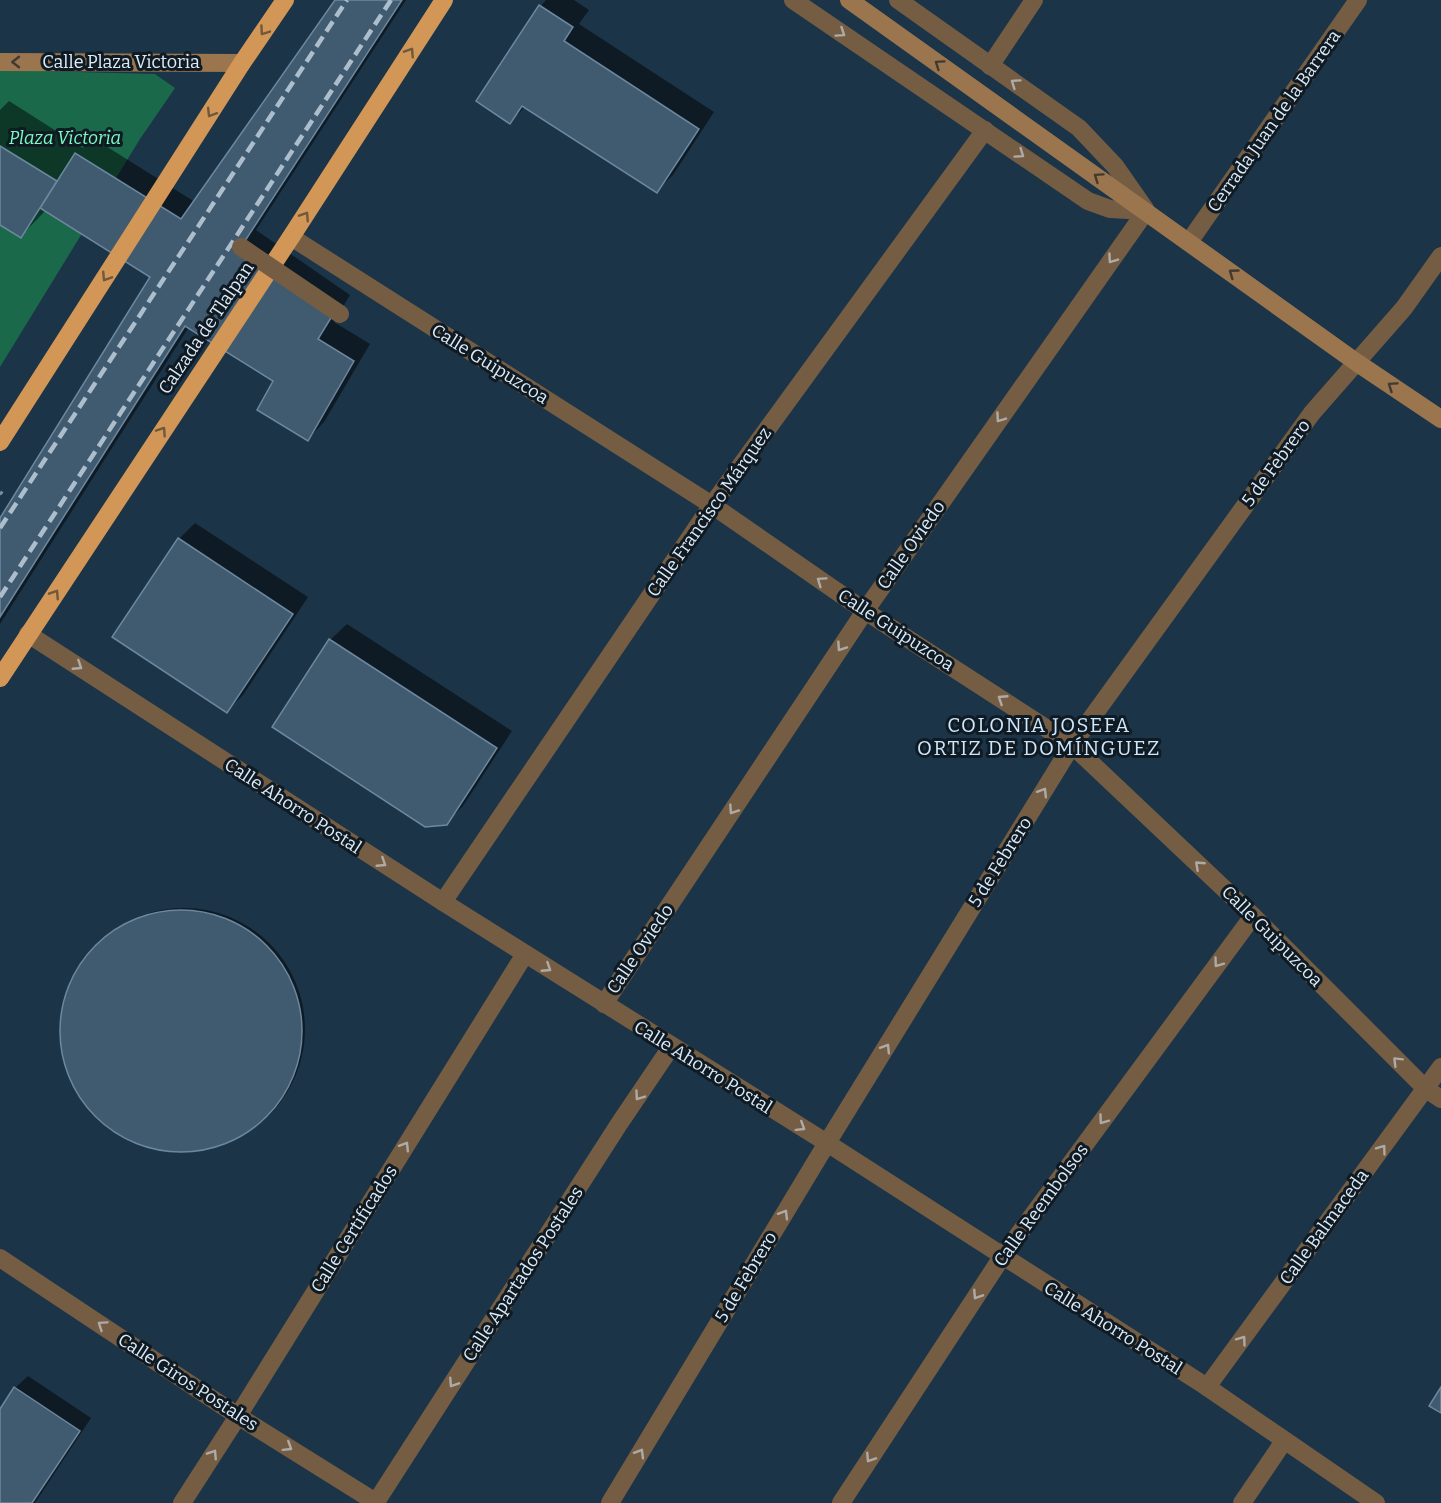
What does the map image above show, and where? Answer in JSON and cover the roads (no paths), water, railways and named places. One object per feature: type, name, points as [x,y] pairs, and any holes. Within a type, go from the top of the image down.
[{"type":"highway","points":[[0,442],[242,63],[285,0]]},
{"type":"highway","name":"Calzada de Tlalpan","points":[[0,678],[291,237],[444,0]]},
{"type":"street","points":[[793,0],[1088,201],[1110,209],[1146,211]]},
{"type":"street","points":[[849,0],[1356,362],[1441,419]]},
{"type":"street","points":[[898,0],[1079,128],[1115,166],[1146,211]]},
{"type":"street","points":[[990,66],[1034,0]]},
{"type":"street","name":"Cerrada Juan de la Barrera","points":[[1190,242],[1358,0]]},
{"type":"street","name":"Calle Plaza Victoria","points":[[0,62],[242,63]]},
{"type":"street","name":"Calle Francisco Márquez","points":[[442,902],[712,505],[985,130]]},
{"type":"street","name":"Calle Oviedo","points":[[604,1004],[865,611],[1146,211]]},
{"type":"street","name":"Calle Guipuzcoa","points":[[291,237],[712,505],[865,611],[1072,745],[1253,916],[1426,1089],[1441,1099]]},
{"type":"street","points":[[241,247],[340,314]]},
{"type":"street","name":"5 de Febrero","points":[[610,1503],[827,1143],[1072,745],[1312,413],[1404,308],[1441,256]]},
{"type":"street","name":"Calle Ahorro Postal","points":[[28,634],[442,902],[827,1143],[1207,1387],[1376,1503]]},
{"type":"street","name":"Calle Reembolsos","points":[[841,1503],[1002,1257],[1253,916]]},
{"type":"street","name":"Calle Certificados","points":[[182,1503],[525,954]]},
{"type":"street","name":"Calle Apartados Postales","points":[[377,1503],[671,1047]]},
{"type":"street","name":"Calle Balmaceda","points":[[1207,1387],[1441,1067]]},
{"type":"street","name":"Calle Giros Postales","points":[[0,1258],[238,1416],[377,1503]]},
{"type":"street","points":[[1242,1503],[1284,1441]]},
{"type":"railway","points":[[0,528],[347,0]]},
{"type":"railway","points":[[0,597],[391,0]]},
{"type":"district","name":"COLONIA JOSEFA ORTIZ DE DOMÍNGUEZ","points":[[1039,736]]},
{"type":"park label","name":"Plaza Victoria","points":[[65,138]]}]
